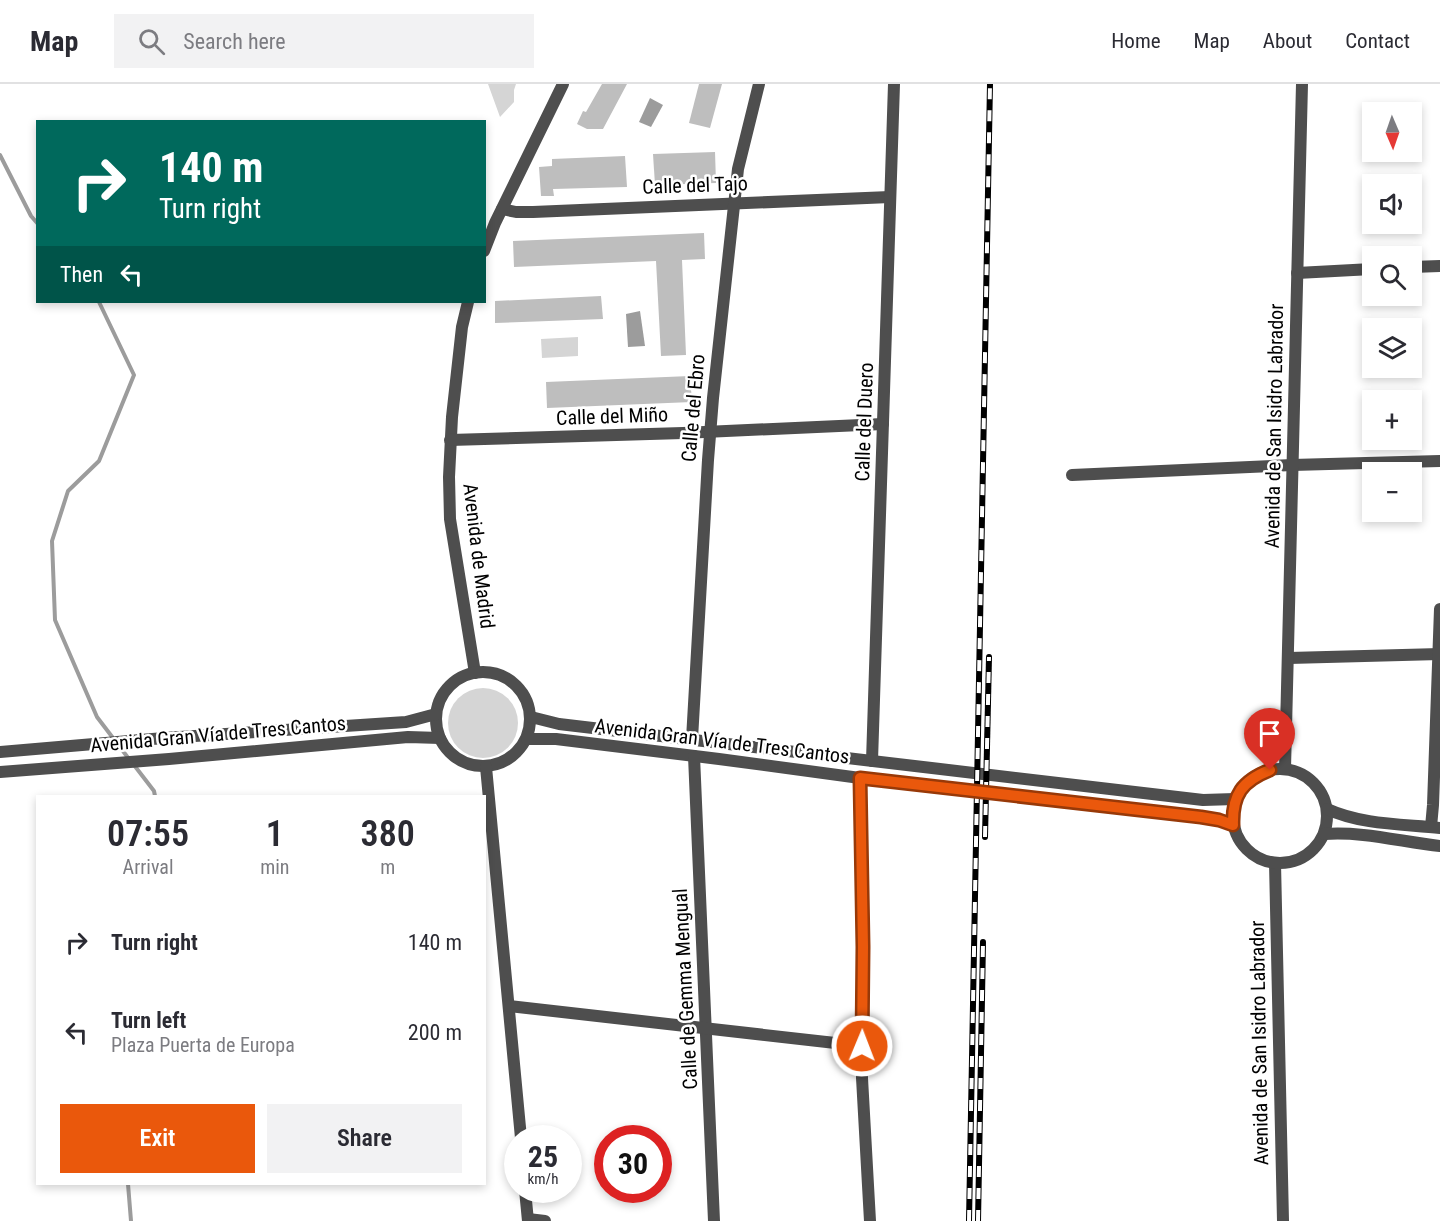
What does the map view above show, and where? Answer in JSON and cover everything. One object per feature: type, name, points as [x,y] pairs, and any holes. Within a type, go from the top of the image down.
[{"type":"street","points":[[486,245],[563,84]]},
{"type":"street","name":"Calle del Ebro","points":[[692,739],[710,431],[733,203],[738,169],[759,84]]},
{"type":"street","name":"Calle del Duero","points":[[872,761],[894,84]]},
{"type":"street","name":"Avenida de San Isidro Labrador","points":[[1285,769],[1302,84]]},
{"type":"street","name":"Calle del Tajo","points":[[502,208],[516,212],[533,212],[890,197]]},
{"type":"street","points":[[1422,267],[1440,266]]},
{"type":"street","points":[[1297,273],[1362,270]]},
{"type":"street","name":"Avenida de Madrid","points":[[468,303],[462,327],[450,440],[449,477],[450,519],[474,673]]},
{"type":"street","name":"Calle del Miño","points":[[450,440],[671,434],[883,424]]},
{"type":"street","points":[[1072,475],[1440,461]]},
{"type":"street","points":[[1327,809],[1360,820],[1435,827],[1433,805],[1440,609]]},
{"type":"street","points":[[1289,658],[1440,654]]},
{"type":"street","points":[[474,673],[499,674],[522,691],[528,703],[531,717],[527,739],[510,759],[498,765],[486,767],[470,765],[458,759],[447,750],[436,726],[436,714],[440,700],[447,688],[458,679],[474,673]]},
{"type":"street","name":"Avenida Gran Vía de Tres Cantos","points":[[0,752],[164,738],[406,722],[436,714]]},
{"type":"street","name":"Avenida Gran Vía de Tres Cantos","points":[[531,717],[559,724],[1203,800],[1235,799]]},
{"type":"street","name":"Avenida Gran Vía de Tres Cantos","points":[[0,772],[169,759],[408,736],[440,738]]},
{"type":"street","name":"Avenida Gran Vía de Tres Cantos","points":[[527,739],[556,739],[860,778],[1201,817],[1233,825]]},
{"type":"street","name":"Calle de Gemma Mengual","points":[[694,756],[714,1221]]},
{"type":"street","points":[[486,767],[520,1125]]},
{"type":"street","points":[[1285,769],[1300,773],[1313,782],[1322,795],[1327,809],[1327,822],[1324,834],[1316,847],[1304,857],[1290,863],[1275,863],[1260,860],[1238,840],[1232,812],[1235,799],[1243,786],[1255,776],[1270,770],[1285,769]]},
{"type":"street","points":[[860,778],[863,947],[862,1078],[870,1221]]},
{"type":"street","points":[[1324,834],[1359,835],[1440,846]]},
{"type":"street","name":"Avenida de San Isidro Labrador","points":[[1275,863],[1283,1221]]},
{"type":"street","points":[[509,1006],[862,1046]]},
{"type":"street","points":[[526,1203],[528,1220],[545,1221]]},
{"type":"shaded area","points":[[488,84],[516,84],[514,102],[500,117]]},
{"type":"shaded area","points":[[650,98],[663,105],[651,127],[639,122]]},
{"type":"shaded area","points":[[640,311],[645,346],[628,347],[626,314]]},
{"type":"shaded area","points":[[578,337],[578,356],[542,358],[541,339]]},
{"type":"shaded area","points":[[483,688],[496,691],[508,698],[515,710],[518,723],[515,736],[508,748],[496,755],[483,758],[470,755],[458,748],[451,736],[448,723],[451,710],[458,698],[470,691]]},
{"type":"building","points":[[602,84],[627,84],[603,129],[587,129],[577,124],[583,111],[586,112]]},
{"type":"building","points":[[699,84],[722,84],[710,128],[689,123]]},
{"type":"building","points":[[715,152],[716,183],[655,185],[653,154]]},
{"type":"building","points":[[625,156],[627,187],[553,189],[554,196],[541,196],[539,167],[552,166],[552,159]]},
{"type":"building","points":[[704,233],[705,259],[682,260],[686,355],[661,356],[656,261],[514,267],[513,241]]},
{"type":"building","points":[[601,296],[603,319],[495,323],[495,301]]},
{"type":"building","points":[[690,376],[692,402],[547,408],[546,382]]},
{"type":"waterway","points":[[0,155],[36,222]]},
{"type":"waterway","points":[[99,303],[134,375],[99,461],[68,491],[52,541],[55,620],[97,717],[129,759]]},
{"type":"waterway","points":[[134,765],[155,795]]},
{"type":"waterway","points":[[128,1185],[131,1221]]},
{"type":"railway","points":[[969,1221],[990,84]]},
{"type":"railway","points":[[985,837],[989,657]]},
{"type":"railway","points":[[978,1221],[983,942]]},
{"type":"route","points":[[862,1046],[860,778],[1201,817],[1233,825],[1232,812],[1235,799],[1243,786],[1255,776],[1270,770]]}]
